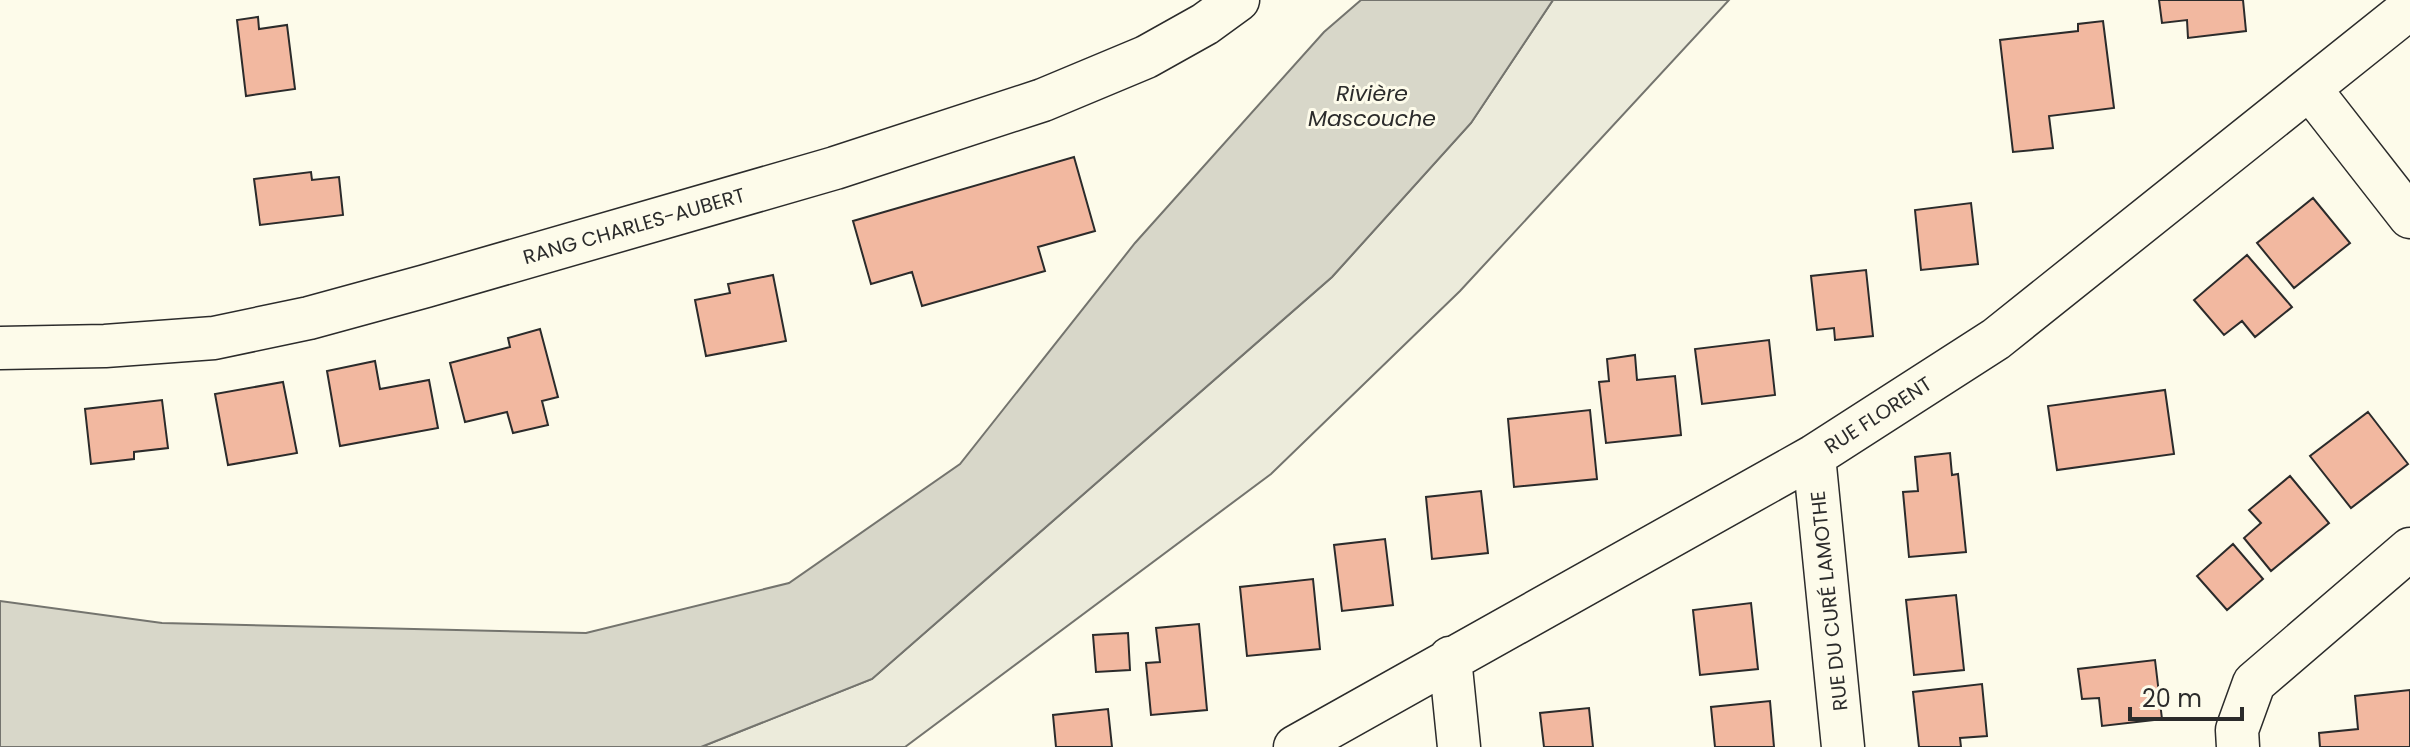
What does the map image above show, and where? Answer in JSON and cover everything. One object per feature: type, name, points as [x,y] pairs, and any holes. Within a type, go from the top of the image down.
[{"type":"street","name":"RANG CHARLES-AUBERT","points":[[0,348],[105,346],[214,338],[296,321],[439,282],[835,168],[1043,100],[1146,57],[1205,24],[1238,0]]},
{"type":"street","name":"RUE FLORENT","points":[[1295,747],[1814,456],[1996,339],[2410,8]]},
{"type":"street","points":[[2310,89],[2410,217]]},
{"type":"street","name":"RUE DU CURÉ LAMOTHE","points":[[1814,456],[1843,747]]},
{"type":"street","points":[[2238,747],[2237,730],[2254,683],[2410,549]]},
{"type":"street","points":[[1450,658],[1459,747]]},
{"type":"shaded area","points":[[1553,0],[1729,0],[1460,291],[1271,474],[905,747],[701,747],[872,679],[1332,277],[1471,123]]},
{"type":"water","name":"Rivière Mascouche","points":[[1361,0],[1553,0],[1471,123],[1332,277],[872,679],[701,747],[0,747],[0,601],[162,623],[586,633],[789,583],[960,464],[1135,243],[1324,32]]},
{"type":"building","points":[[2159,0],[2243,0],[2246,31],[2188,38],[2187,20],[2162,23]]},
{"type":"building","points":[[258,17],[259,29],[287,25],[295,89],[246,96],[237,20]]},
{"type":"building","points":[[2103,21],[2114,108],[2049,116],[2053,148],[2013,152],[2000,40],[2078,31],[2078,24]]},
{"type":"building","points":[[1074,157],[1095,231],[1038,247],[1045,271],[922,306],[912,272],[871,284],[853,221]]},
{"type":"building","points":[[311,172],[312,180],[339,177],[343,215],[260,225],[254,179]]},
{"type":"building","points":[[2313,198],[2350,243],[2294,288],[2257,243]]},
{"type":"building","points":[[1971,203],[1978,264],[1921,270],[1915,210]]},
{"type":"building","points":[[2247,255],[2292,307],[2255,337],[2242,321],[2224,335],[2194,300]]},
{"type":"building","points":[[1866,270],[1873,336],[1835,340],[1834,328],[1817,330],[1811,276]]},
{"type":"building","points":[[773,275],[786,341],[706,356],[695,300],[730,293],[728,284]]},
{"type":"building","points":[[540,329],[558,397],[542,401],[548,425],[513,433],[507,412],[465,422],[450,363],[510,347],[508,338]]},
{"type":"building","points":[[1769,340],[1775,395],[1702,404],[1695,349]]},
{"type":"building","points":[[1635,355],[1637,380],[1675,376],[1681,435],[1606,443],[1599,382],[1609,381],[1607,359]]},
{"type":"building","points":[[375,361],[380,389],[429,380],[438,428],[340,446],[327,371]]},
{"type":"building","points":[[283,382],[297,453],[228,465],[215,394]]},
{"type":"building","points":[[2165,390],[2174,454],[2057,470],[2048,406]]},
{"type":"building","points":[[162,400],[168,448],[134,452],[134,459],[91,464],[85,409]]},
{"type":"building","points":[[1590,410],[1597,479],[1514,487],[1508,419]]},
{"type":"building","points":[[2368,412],[2408,464],[2351,508],[2310,456]]},
{"type":"building","points":[[1950,453],[1952,475],[1958,474],[1966,552],[1909,557],[1903,492],[1918,491],[1915,457]]},
{"type":"building","points":[[2290,476],[2329,523],[2271,571],[2244,538],[2261,523],[2249,510]]},
{"type":"building","points":[[1481,491],[1488,553],[1432,559],[1426,497]]},
{"type":"building","points":[[1385,539],[1393,605],[1342,611],[1334,545]]},
{"type":"building","points":[[2233,544],[2263,579],[2227,610],[2197,576]]},
{"type":"building","points":[[1313,579],[1320,649],[1247,656],[1240,587]]},
{"type":"building","points":[[1956,595],[1964,670],[1914,675],[1906,600]]},
{"type":"building","points":[[1751,603],[1758,669],[1700,675],[1693,610]]},
{"type":"building","points":[[1199,624],[1207,710],[1151,715],[1146,663],[1160,662],[1156,628]]},
{"type":"building","points":[[1128,633],[1130,670],[1096,672],[1093,635]]},
{"type":"building","points":[[2155,660],[2162,719],[2102,726],[2099,698],[2082,699],[2078,669]]},
{"type":"building","points":[[1982,684],[1987,736],[1960,738],[1961,747],[1919,747],[1913,692]]},
{"type":"building","points":[[2410,690],[2410,747],[2320,747],[2319,733],[2358,729],[2355,696]]},
{"type":"building","points":[[1770,701],[1774,747],[1715,747],[1711,707]]},
{"type":"building","points":[[1589,708],[1593,747],[1544,747],[1540,713]]},
{"type":"building","points":[[1108,709],[1112,747],[1056,747],[1053,715]]}]
